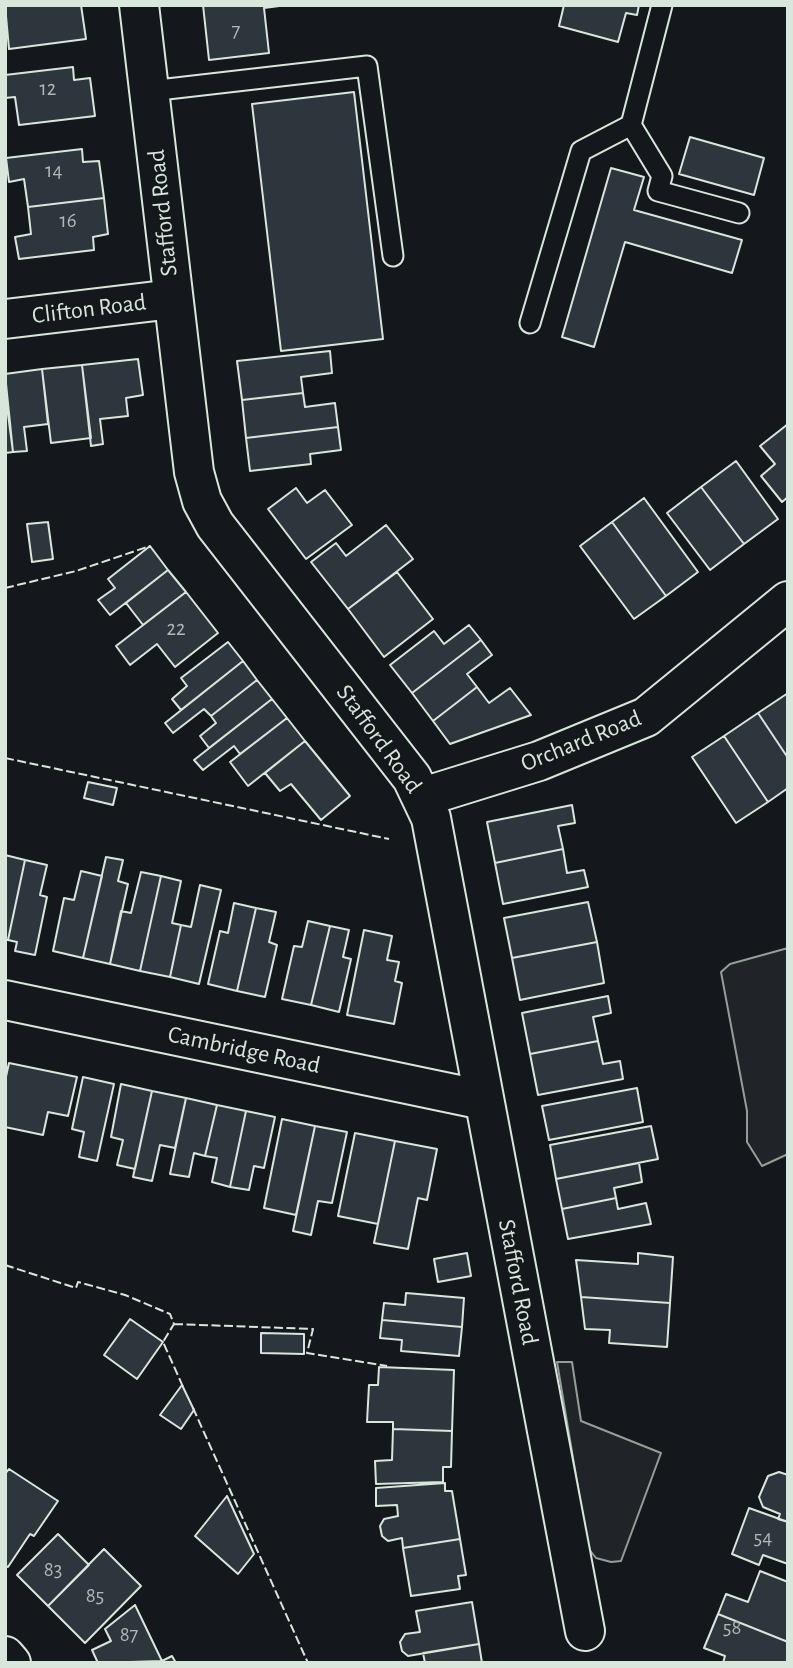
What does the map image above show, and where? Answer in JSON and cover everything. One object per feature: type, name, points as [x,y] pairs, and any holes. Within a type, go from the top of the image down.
[{"type":"street","name":"Stafford Road","points":[[139,5],[194,472],[202,501],[215,525],[412,778],[431,818],[585,1631]]},
{"type":"street","name":"Clifton Road","points":[[5,319],[173,299]]},
{"type":"street","name":"Orchard Road","points":[[422,797],[539,761],[646,717],[788,601]]},
{"type":"street","name":"Cambridge Road","points":[[5,1000],[483,1100]]},
{"type":"street","points":[[5,1656],[11,1663]]},
{"type":"lane","points":[[662,5],[631,125],[662,176],[658,191],[739,213]]},
{"type":"lane","points":[[150,91],[367,66],[393,256]]},
{"type":"lane","points":[[530,323],[581,151],[631,125]]},
{"type":"shaded area","points":[[788,948],[788,1154],[762,1166],[747,1142],[747,1111],[721,972],[730,964]]},
{"type":"shaded area","points":[[557,1362],[572,1362],[581,1421],[661,1453],[621,1561],[611,1562],[596,1558],[588,1548]]},
{"type":"building","points":[[5,5],[81,5],[86,39],[9,49]]},
{"type":"building","points":[[203,5],[287,5],[264,8],[269,53],[209,60]]},
{"type":"building","points":[[564,5],[639,5],[637,15],[626,13],[618,42],[559,26]]},
{"type":"building","points":[[73,67],[74,80],[90,78],[95,116],[19,125],[15,97],[5,98],[5,75]]},
{"type":"building","points":[[354,92],[383,339],[281,351],[252,104]]},
{"type":"building","points":[[690,137],[764,158],[754,195],[679,174]]},
{"type":"building","points":[[82,149],[83,162],[99,161],[104,198],[28,207],[24,179],[9,182],[6,158]]},
{"type":"building","points":[[611,168],[644,177],[634,210],[742,240],[732,273],[625,242],[594,347],[562,337]]},
{"type":"building","points":[[104,198],[108,234],[93,237],[94,250],[19,259],[15,237],[31,234],[28,207]]},
{"type":"building","points":[[330,351],[332,373],[301,377],[303,393],[242,400],[237,361]]},
{"type":"building","points":[[138,359],[143,395],[126,398],[128,416],[100,419],[103,444],[91,446],[82,365]]},
{"type":"building","points":[[82,365],[91,438],[51,443],[42,369]]},
{"type":"building","points":[[42,369],[48,424],[24,427],[27,451],[13,452],[5,374]]},
{"type":"building","points":[[5,391],[13,452],[5,453]]},
{"type":"building","points":[[303,393],[305,407],[335,403],[338,427],[246,438],[242,400]]},
{"type":"building","points":[[788,424],[788,497],[782,502],[761,476],[775,464],[760,446]]},
{"type":"building","points":[[338,427],[341,450],[310,454],[311,464],[250,471],[246,438]]},
{"type":"building","points":[[736,461],[778,519],[744,544],[701,487]]},
{"type":"building","points":[[701,487],[744,544],[710,570],[667,513]]},
{"type":"building","points":[[296,488],[307,503],[325,490],[352,525],[306,559],[268,509]]},
{"type":"building","points":[[644,498],[698,572],[666,596],[612,522]]},
{"type":"building","points":[[48,522],[53,559],[32,562],[27,524]]},
{"type":"building","points":[[612,522],[666,596],[634,619],[580,546]]},
{"type":"building","points":[[386,525],[413,559],[348,609],[311,562],[336,543],[346,556]]},
{"type":"building","points":[[150,546],[168,570],[110,615],[98,600],[115,588],[108,579]]},
{"type":"building","points":[[168,570],[186,592],[143,625],[126,603]]},
{"type":"building","points":[[397,572],[433,619],[384,657],[348,609]]},
{"type":"building","points":[[186,592],[218,633],[175,667],[157,644],[130,665],[116,646]]},
{"type":"building","points":[[469,625],[481,640],[412,693],[390,665],[434,631],[444,644]]},
{"type":"building","points":[[481,640],[492,655],[467,674],[477,687],[433,721],[412,693]]},
{"type":"building","points":[[228,642],[243,661],[181,710],[172,699],[187,686],[181,678]]},
{"type":"building","points":[[243,661],[257,680],[211,716],[204,709],[173,733],[165,723]]},
{"type":"building","points":[[257,680],[272,699],[209,748],[200,736],[216,723],[211,716]]},
{"type":"building","points":[[477,687],[489,703],[510,688],[531,715],[450,744],[433,721]]},
{"type":"building","points":[[788,693],[788,758],[758,713]]},
{"type":"building","points":[[272,699],[287,718],[240,754],[234,746],[203,770],[194,760]]},
{"type":"building","points":[[758,713],[788,758],[788,788],[768,802],[724,736]]},
{"type":"building","points":[[287,718],[305,741],[248,786],[230,762]]},
{"type":"building","points":[[724,736],[768,802],[736,823],[692,757]]},
{"type":"building","points":[[305,741],[350,796],[321,820],[291,784],[280,791],[265,773]]},
{"type":"building","points":[[88,782],[117,788],[113,805],[84,798]]},
{"type":"building","points":[[572,805],[575,823],[558,826],[563,849],[495,863],[487,822]]},
{"type":"building","points":[[563,849],[567,873],[584,870],[588,887],[503,904],[495,863]]},
{"type":"building","points":[[5,855],[25,860],[8,940],[5,940]]},
{"type":"building","points":[[106,857],[123,860],[118,881],[128,884],[110,964],[83,958]]},
{"type":"building","points":[[25,860],[47,865],[40,895],[47,897],[35,955],[15,951],[17,942],[8,940]]},
{"type":"building","points":[[81,871],[102,876],[83,958],[53,951],[64,898],[74,900]]},
{"type":"building","points":[[141,872],[161,876],[140,971],[110,964],[121,911],[131,913]]},
{"type":"building","points":[[161,876],[181,881],[172,923],[181,925],[170,977],[140,971]]},
{"type":"building","points":[[200,885],[221,890],[199,984],[170,977],[181,925],[191,927]]},
{"type":"building","points":[[588,902],[597,942],[512,958],[504,918]]},
{"type":"building","points":[[234,903],[256,908],[237,991],[208,984],[220,931],[228,933]]},
{"type":"building","points":[[256,908],[276,912],[269,942],[277,945],[265,997],[237,991]]},
{"type":"building","points":[[308,921],[330,926],[311,1005],[282,999],[294,946],[302,947]]},
{"type":"building","points":[[330,926],[349,930],[343,957],[351,959],[339,1012],[311,1005]]},
{"type":"building","points":[[364,930],[392,936],[387,960],[399,962],[395,981],[402,983],[394,1024],[347,1015]]},
{"type":"building","points":[[597,942],[604,983],[520,1000],[512,958]]},
{"type":"building","points":[[608,996],[611,1013],[593,1017],[598,1041],[530,1054],[522,1013]]},
{"type":"building","points":[[598,1041],[603,1064],[620,1061],[623,1079],[538,1095],[530,1054]]},
{"type":"building","points":[[9,1063],[77,1077],[68,1116],[48,1112],[43,1135],[5,1127],[5,1081]]},
{"type":"building","points":[[83,1077],[114,1084],[97,1161],[79,1157],[84,1132],[72,1129]]},
{"type":"building","points":[[121,1084],[152,1091],[135,1169],[117,1165],[123,1140],[111,1137]]},
{"type":"building","points":[[637,1088],[643,1122],[549,1140],[542,1106]]},
{"type":"building","points":[[152,1091],[186,1098],[175,1148],[160,1145],[152,1181],[133,1177]]},
{"type":"building","points":[[186,1098],[217,1105],[205,1156],[194,1153],[189,1177],[170,1174]]},
{"type":"building","points":[[217,1105],[246,1111],[230,1187],[212,1182],[217,1158],[205,1156]]},
{"type":"building","points":[[246,1111],[275,1117],[264,1168],[254,1166],[249,1190],[230,1187]]},
{"type":"building","points":[[282,1119],[315,1126],[296,1215],[264,1208]]},
{"type":"building","points":[[315,1126],[347,1132],[332,1203],[318,1201],[311,1235],[293,1231]]},
{"type":"building","points":[[651,1126],[658,1159],[556,1179],[550,1145]]},
{"type":"building","points":[[355,1133],[395,1141],[378,1224],[338,1216]]},
{"type":"building","points":[[395,1141],[437,1149],[427,1200],[418,1198],[408,1249],[374,1243]]},
{"type":"building","points":[[639,1163],[642,1182],[614,1188],[616,1198],[562,1209],[556,1179]]},
{"type":"building","points":[[616,1198],[618,1209],[646,1203],[651,1224],[568,1239],[562,1209]]},
{"type":"building","points":[[467,1253],[471,1276],[438,1282],[434,1259]]},
{"type":"building","points":[[638,1253],[673,1257],[670,1303],[581,1297],[576,1260],[638,1264]]},
{"type":"building","points":[[406,1293],[464,1298],[462,1327],[382,1320],[384,1303],[405,1305]]},
{"type":"building","points":[[581,1297],[670,1303],[667,1347],[609,1343],[610,1330],[585,1329]]},
{"type":"building","points":[[130,1319],[163,1342],[137,1379],[104,1355]]},
{"type":"building","points":[[382,1320],[462,1327],[459,1356],[401,1351],[402,1340],[380,1338]]},
{"type":"building","points":[[261,1333],[304,1334],[304,1354],[261,1353]]},
{"type":"building","points":[[379,1367],[454,1370],[452,1431],[393,1429],[393,1422],[367,1422],[369,1385],[378,1385]]},
{"type":"building","points":[[182,1385],[194,1410],[181,1429],[160,1415]]},
{"type":"building","points":[[393,1429],[452,1431],[451,1467],[443,1467],[443,1482],[376,1484],[375,1461],[392,1460]]},
{"type":"building","points":[[9,1469],[58,1501],[34,1536],[30,1534],[8,1567],[5,1566],[5,1474]]},
{"type":"building","points":[[779,1472],[788,1475],[788,1522],[778,1519],[780,1514],[763,1507],[759,1497],[768,1476]]},
{"type":"building","points":[[445,1483],[445,1491],[452,1491],[460,1539],[403,1548],[402,1538],[388,1541],[382,1536],[380,1526],[384,1519],[398,1516],[397,1505],[376,1506],[376,1488]]},
{"type":"building","points":[[227,1496],[254,1554],[238,1574],[195,1536]]},
{"type":"building","points":[[749,1508],[788,1522],[788,1564],[763,1555],[759,1565],[732,1554]]},
{"type":"building","points":[[58,1534],[89,1565],[48,1606],[17,1575]]},
{"type":"building","points":[[460,1539],[466,1575],[458,1576],[460,1589],[411,1596],[403,1548]]},
{"type":"building","points":[[104,1549],[141,1586],[85,1643],[48,1606]]},
{"type":"building","points":[[760,1571],[788,1582],[788,1642],[718,1614],[726,1594],[748,1602]]},
{"type":"building","points":[[472,1602],[479,1644],[408,1656],[402,1651],[400,1642],[405,1634],[420,1632],[416,1611]]},
{"type":"building","points":[[135,1605],[162,1661],[98,1663],[92,1650],[111,1641],[105,1629]]},
{"type":"building","points":[[718,1614],[788,1642],[787,1663],[723,1663],[725,1656],[704,1648]]},
{"type":"building","points":[[479,1644],[482,1663],[425,1663],[423,1653]]},
{"type":"building","points":[[172,1656],[176,1663],[159,1663],[162,1661]]},
{"type":"fence","points":[[5,588],[76,571],[150,546]]},
{"type":"fence","points":[[5,758],[389,839]]},
{"type":"fence","points":[[5,1265],[76,1288],[78,1282],[125,1295],[170,1314],[174,1324],[163,1342],[184,1389]]},
{"type":"fence","points":[[174,1324],[313,1329],[307,1353],[387,1366]]},
{"type":"fence","points":[[193,1408],[308,1663]]}]
